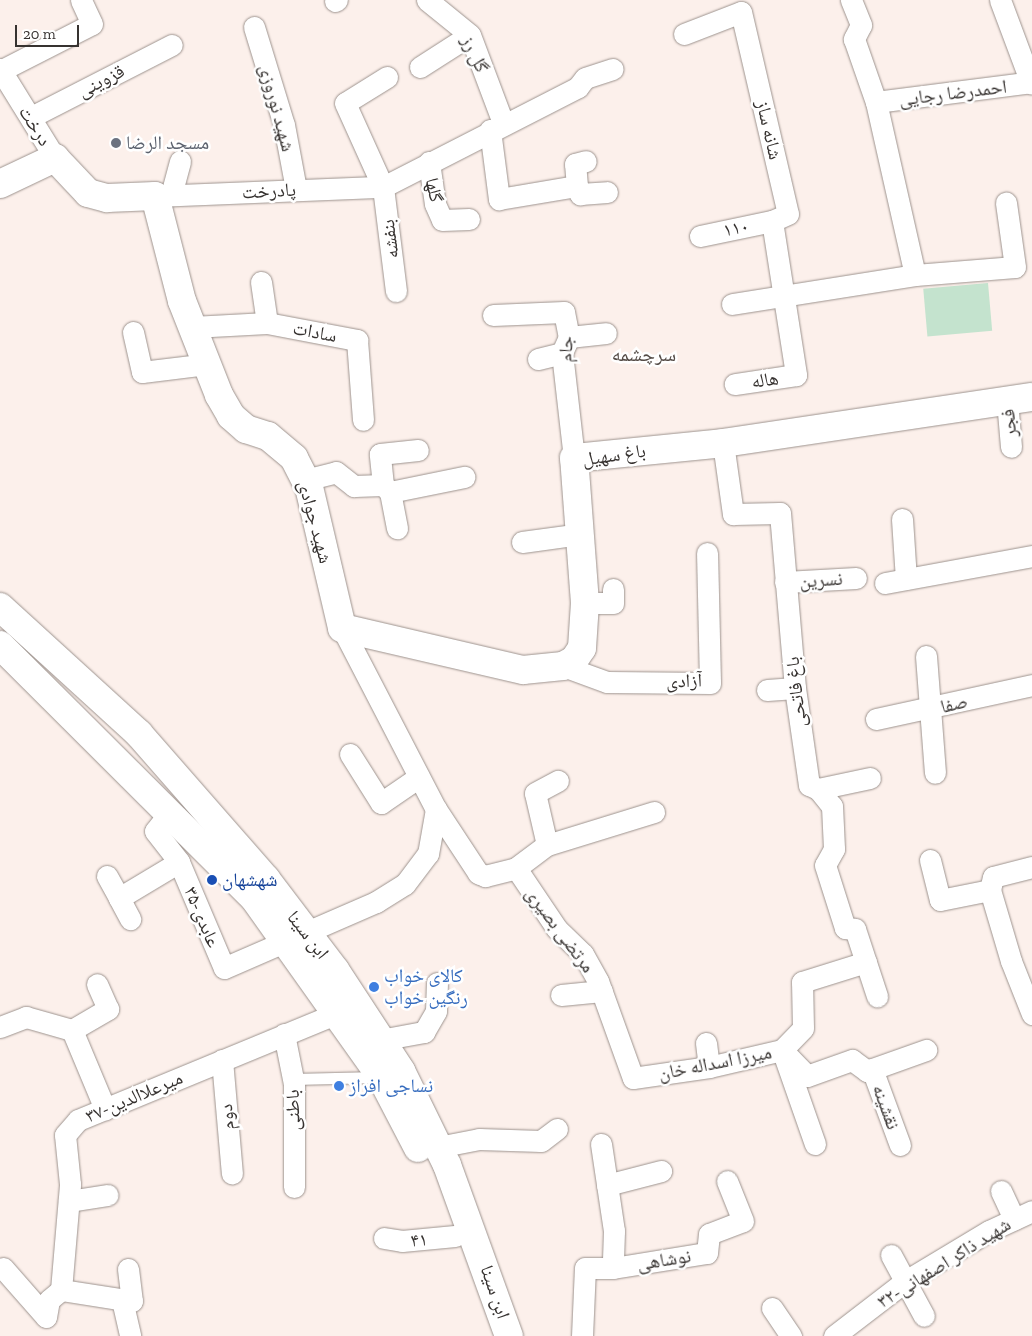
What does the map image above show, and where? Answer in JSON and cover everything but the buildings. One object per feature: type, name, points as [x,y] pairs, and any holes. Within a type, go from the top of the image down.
[{"type":"main road","points":[[0,184],[55,158],[88,193],[107,198],[163,195]]},
{"type":"main road","name":"شهید جوادی","points":[[163,195],[192,327],[206,364],[231,416],[246,429],[268,436],[294,458],[305,480],[342,628]]},
{"type":"main road","name":"باغ سهیل","points":[[564,666],[574,660],[582,648],[586,603],[574,458],[722,443],[1019,398]]},
{"type":"main road","name":"ابن سینا","points":[[0,607],[139,734],[266,879],[337,1013],[381,1077],[425,1160],[455,1236],[489,1336]]},
{"type":"main road","points":[[342,628],[523,670],[564,666]]},
{"type":"main road","name":"ابن سینا","points":[[0,645],[170,812],[254,898],[335,970],[380,1040],[438,1147],[486,1266],[509,1336]]},
{"type":"main road","points":[[170,812],[186,788]]},
{"type":"street","points":[[0,70],[92,24],[81,0]]},
{"type":"street","name":"گل رز","points":[[427,0],[470,35],[496,126],[499,199],[577,186]]},
{"type":"street","name":"احمدرضا رجایی","points":[[851,0],[861,25],[854,39],[876,102],[915,276]]},
{"type":"street","name":"احمدرضا رجایی","points":[[876,102],[1031,82],[1000,0]]},
{"type":"street","name":"شانه ساز","points":[[684,34],[741,12],[788,214],[772,221]]},
{"type":"street","name":"شهید نوروزی","points":[[254,26],[284,125],[296,189]]},
{"type":"street","points":[[420,67],[470,35]]},
{"type":"street","name":"قزوینی","points":[[31,117],[172,45]]},
{"type":"street","points":[[383,186],[496,126],[578,87],[585,78],[613,69]]},
{"type":"street","name":"درخت","points":[[0,70],[55,158]]},
{"type":"street","name":"بنفشه","points":[[387,78],[345,103],[383,186],[396,291]]},
{"type":"street","points":[[163,195],[180,161]]},
{"type":"street","points":[[586,161],[575,164],[577,186],[580,194],[607,192]]},
{"type":"street","name":"گلها","points":[[428,162],[435,204],[442,220],[470,218]]},
{"type":"street","name":"پادرخت","points":[[163,195],[383,186]]},
{"type":"street","points":[[732,304],[915,276],[1015,266],[1006,203]]},
{"type":"street","points":[[772,221],[786,297]]},
{"type":"street","name":"۱۱۰","points":[[700,236],[772,221]]},
{"type":"street","points":[[261,282],[267,323]]},
{"type":"street","name":"هاله","points":[[735,384],[796,375],[786,297]]},
{"type":"street","name":"جام","points":[[493,315],[564,312],[574,458]]},
{"type":"street","name":"سادات","points":[[192,327],[267,323],[357,340],[363,420]]},
{"type":"street","points":[[133,332],[142,372],[206,364]]},
{"type":"street","points":[[538,359],[566,345],[606,333]]},
{"type":"street","name":"فجر","points":[[1011,447],[1019,398]]},
{"type":"street","name":"باغ فاتحی","points":[[722,443],[733,514],[780,513],[795,688],[809,785],[818,788],[832,806],[834,849],[825,865],[845,928],[855,929],[877,996]]},
{"type":"street","points":[[397,528],[380,454],[418,450]]},
{"type":"street","points":[[305,480],[336,472],[354,486],[387,489],[464,477]]},
{"type":"street","points":[[902,519],[896,581],[1032,556]]},
{"type":"street","points":[[522,542],[581,534]]},
{"type":"street","name":"آزادی","points":[[564,666],[607,682],[710,682],[708,553]]},
{"type":"street","name":"نسرین","points":[[785,582],[856,578]]},
{"type":"street","points":[[586,603],[613,603],[613,589]]},
{"type":"street","name":"شهید جوادی","points":[[342,628],[436,809],[478,873],[485,876],[516,868],[547,845],[654,812]]},
{"type":"street","points":[[926,656],[935,773]]},
{"type":"street","name":"صفا","points":[[876,719],[929,710],[1032,685]]},
{"type":"street","points":[[767,690],[795,688]]},
{"type":"street","points":[[350,754],[381,803],[419,777]]},
{"type":"street","points":[[818,788],[870,778]]},
{"type":"street","points":[[547,845],[535,793],[558,781]]},
{"type":"street","points":[[295,936],[376,902],[405,884],[428,854],[436,809]]},
{"type":"street","name":"۳۵-عابدی","points":[[170,812],[156,831],[179,862],[224,968],[295,936]]},
{"type":"street","points":[[930,860],[940,900],[990,890]]},
{"type":"street","points":[[119,898],[179,862]]},
{"type":"street","points":[[1032,867],[993,877],[990,890],[1011,961],[1032,1014]]},
{"type":"street","name":"مرتضی بصیری","points":[[516,868],[557,929],[583,954],[602,991],[633,1078]]},
{"type":"street","points":[[107,876],[130,919]]},
{"type":"street","points":[[815,1144],[782,1050],[803,1028],[802,982],[866,962]]},
{"type":"street","points":[[0,1026],[26,1016],[72,1030],[108,1009],[96,984]]},
{"type":"street","points":[[380,1040],[424,1032],[436,1011],[437,984]]},
{"type":"street","points":[[561,995],[602,991]]},
{"type":"street","name":"۳۷-میرعلاالدین","points":[[61,1290],[69,1201],[65,1135],[78,1120],[337,1013]]},
{"type":"street","points":[[72,1030],[105,1109]]},
{"type":"street","name":"باطنی","points":[[284,1034],[293,1079],[294,1187]]},
{"type":"street","points":[[706,1043],[709,1067]]},
{"type":"street","name":"میرزا اسداله خان","points":[[633,1078],[709,1067],[782,1050],[806,1076],[852,1060],[867,1070],[872,1069]]},
{"type":"street","points":[[872,1069],[926,1050]]},
{"type":"street","name":"دوم","points":[[222,1060],[232,1174]]},
{"type":"street","name":"نقشینه","points":[[872,1069],[900,1145]]},
{"type":"street","points":[[438,1147],[479,1139],[541,1141],[558,1129]]},
{"type":"street","points":[[582,1336],[585,1268],[613,1268],[614,1231],[601,1144]]},
{"type":"street","points":[[607,1185],[662,1171]]},
{"type":"street","name":"نوشاهی","points":[[613,1268],[707,1253],[708,1234],[743,1221],[727,1181]]},
{"type":"street","points":[[1001,1191],[1023,1215]]},
{"type":"street","points":[[69,1201],[108,1195]]},
{"type":"street","name":"۳۲-شهید ذاکر اصفهانی","points":[[837,1335],[904,1282],[1023,1215]]},
{"type":"street","name":"۴۱","points":[[384,1238],[402,1241],[455,1236]]},
{"type":"street","points":[[891,1255],[924,1316]]},
{"type":"street","points":[[3,1268],[46,1317],[50,1300],[61,1290],[132,1302],[128,1269]]},
{"type":"street","points":[[122,1300],[130,1336]]},
{"type":"street","points":[[772,1308],[791,1336]]},
{"type":"lane","points":[[293,1079],[381,1077]]},
{"type":"green space","points":[[988,283],[992,331],[927,336],[923,289]]},
{"type":"place","name":"مسجد الرضا","points":[[116,143]]},
{"type":"place","name":"شهشهان","points":[[212,880]]},
{"type":"place","name":"کالای خواب رنگین خواب","points":[[374,987]]},
{"type":"place","name":"نساجی افراز","points":[[339,1086]]},
{"type":"district","name":"سرچشمه","points":[[644,354]]}]
